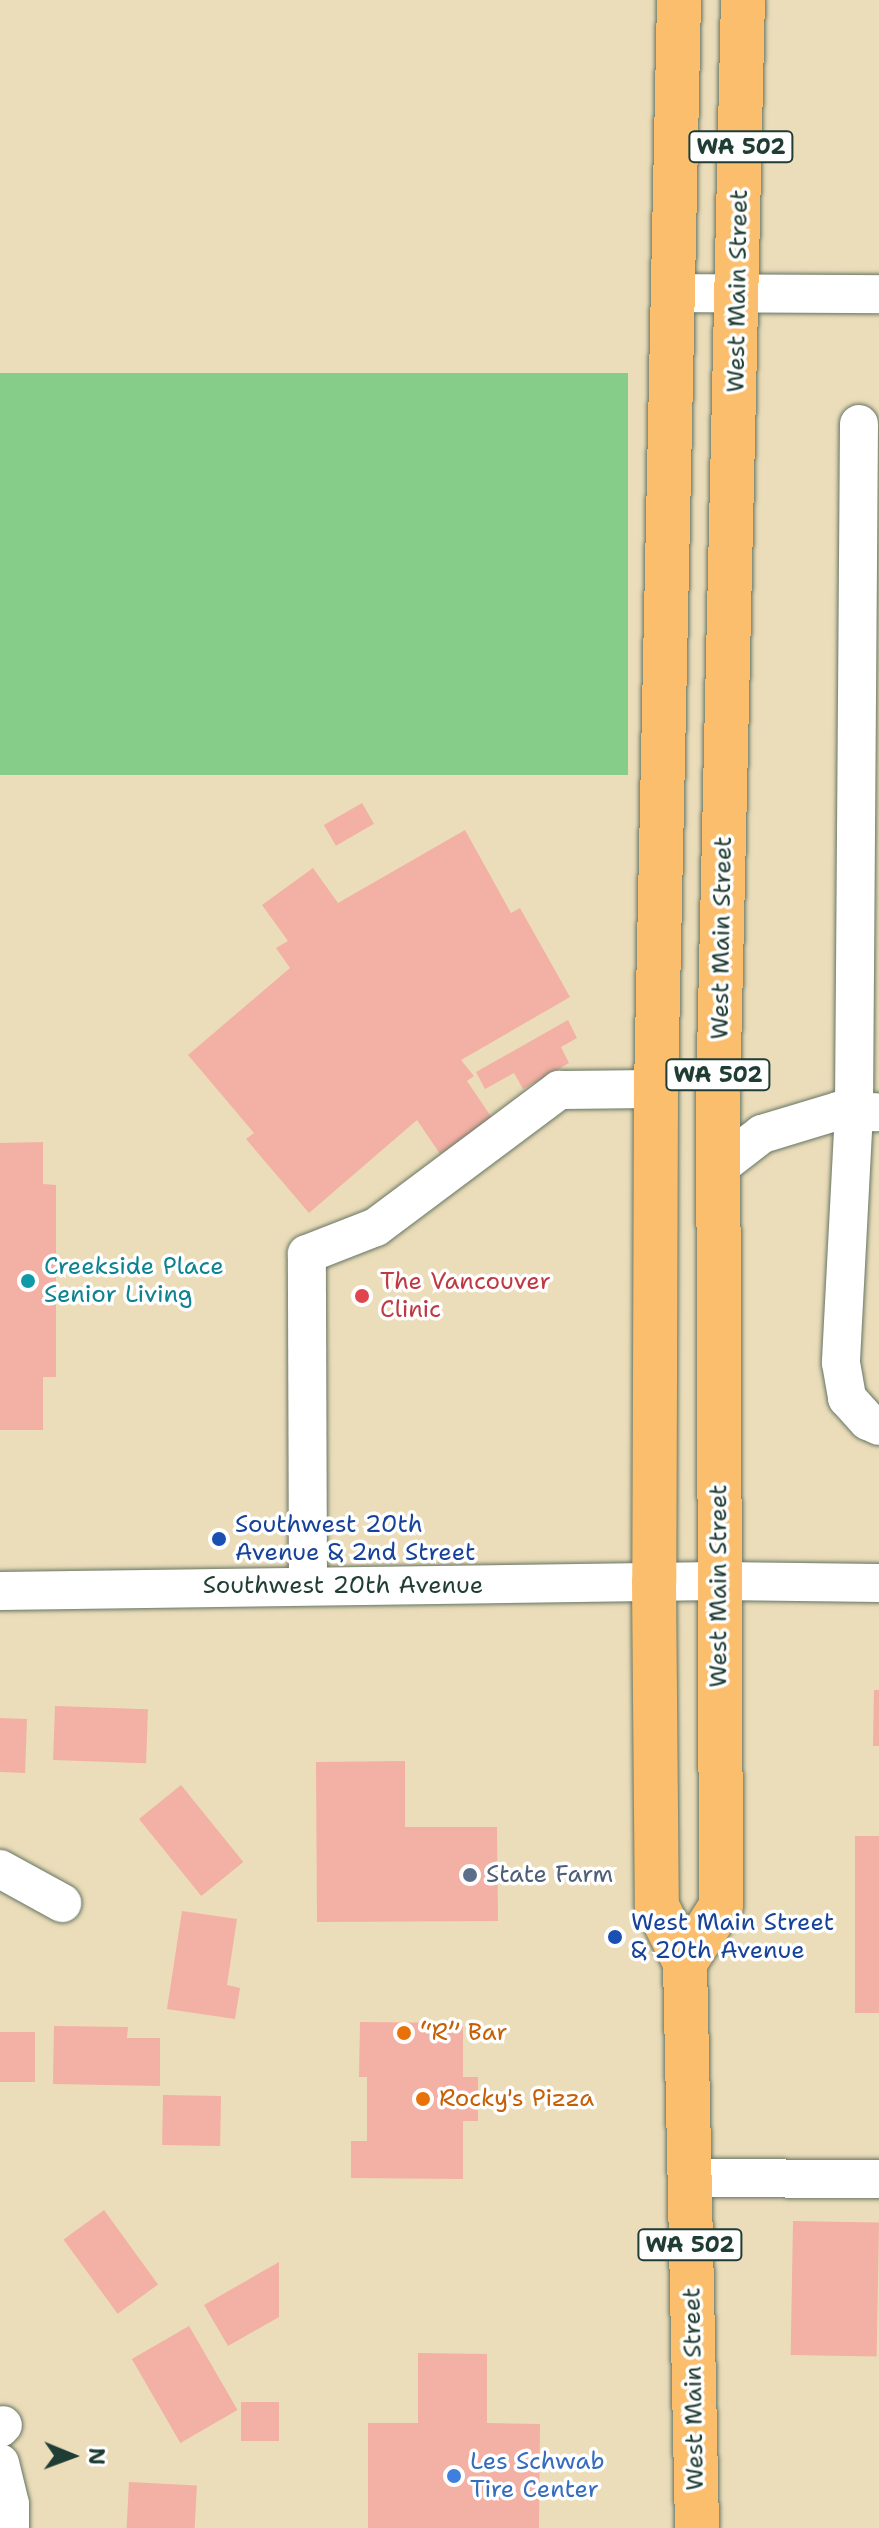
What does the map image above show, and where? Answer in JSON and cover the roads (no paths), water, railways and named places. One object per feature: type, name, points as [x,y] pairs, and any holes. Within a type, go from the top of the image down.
[{"type":"highway","name":"West Main Street","points":[[679,0],[656,1089],[686,1582],[721,1906],[685,1963]]},
{"type":"highway","name":"West Main Street","points":[[697,2528],[685,1963],[657,1906],[718,1168],[743,0]]},
{"type":"street","points":[[674,293],[879,294]]},
{"type":"street","points":[[859,424],[866,1112],[841,1363],[847,1398],[868,1421],[879,1426]]},
{"type":"street","points":[[308,1586],[307,1254],[376,1227],[559,1090],[656,1089]]},
{"type":"street","points":[[718,1168],[762,1134],[838,1111],[866,1112]]},
{"type":"street","name":"Southwest 20th Avenue","points":[[0,1591],[686,1582],[879,1583]]},
{"type":"street","points":[[0,1869],[62,1903]]},
{"type":"street","points":[[688,2178],[879,2179]]},
{"type":"street","points":[[0,2463],[10,2504],[10,2528]]},
{"type":"place","name":"Creekside Place Senior Living","points":[[28,1281]]},
{"type":"place","name":"The Vancouver Clinic","points":[[362,1296]]},
{"type":"place","name":"Southwest 20th Avenue & 2nd Street","points":[[219,1539]]},
{"type":"place","name":"State Farm","points":[[470,1875]]},
{"type":"place","name":"West Main Street & 20th Avenue","points":[[615,1937]]},
{"type":"place","name":"“R” Bar","points":[[404,2033]]},
{"type":"place","name":"Rocky's Pizza","points":[[423,2099]]},
{"type":"place","name":"Les Schwab Tire Center","points":[[454,2476]]}]
